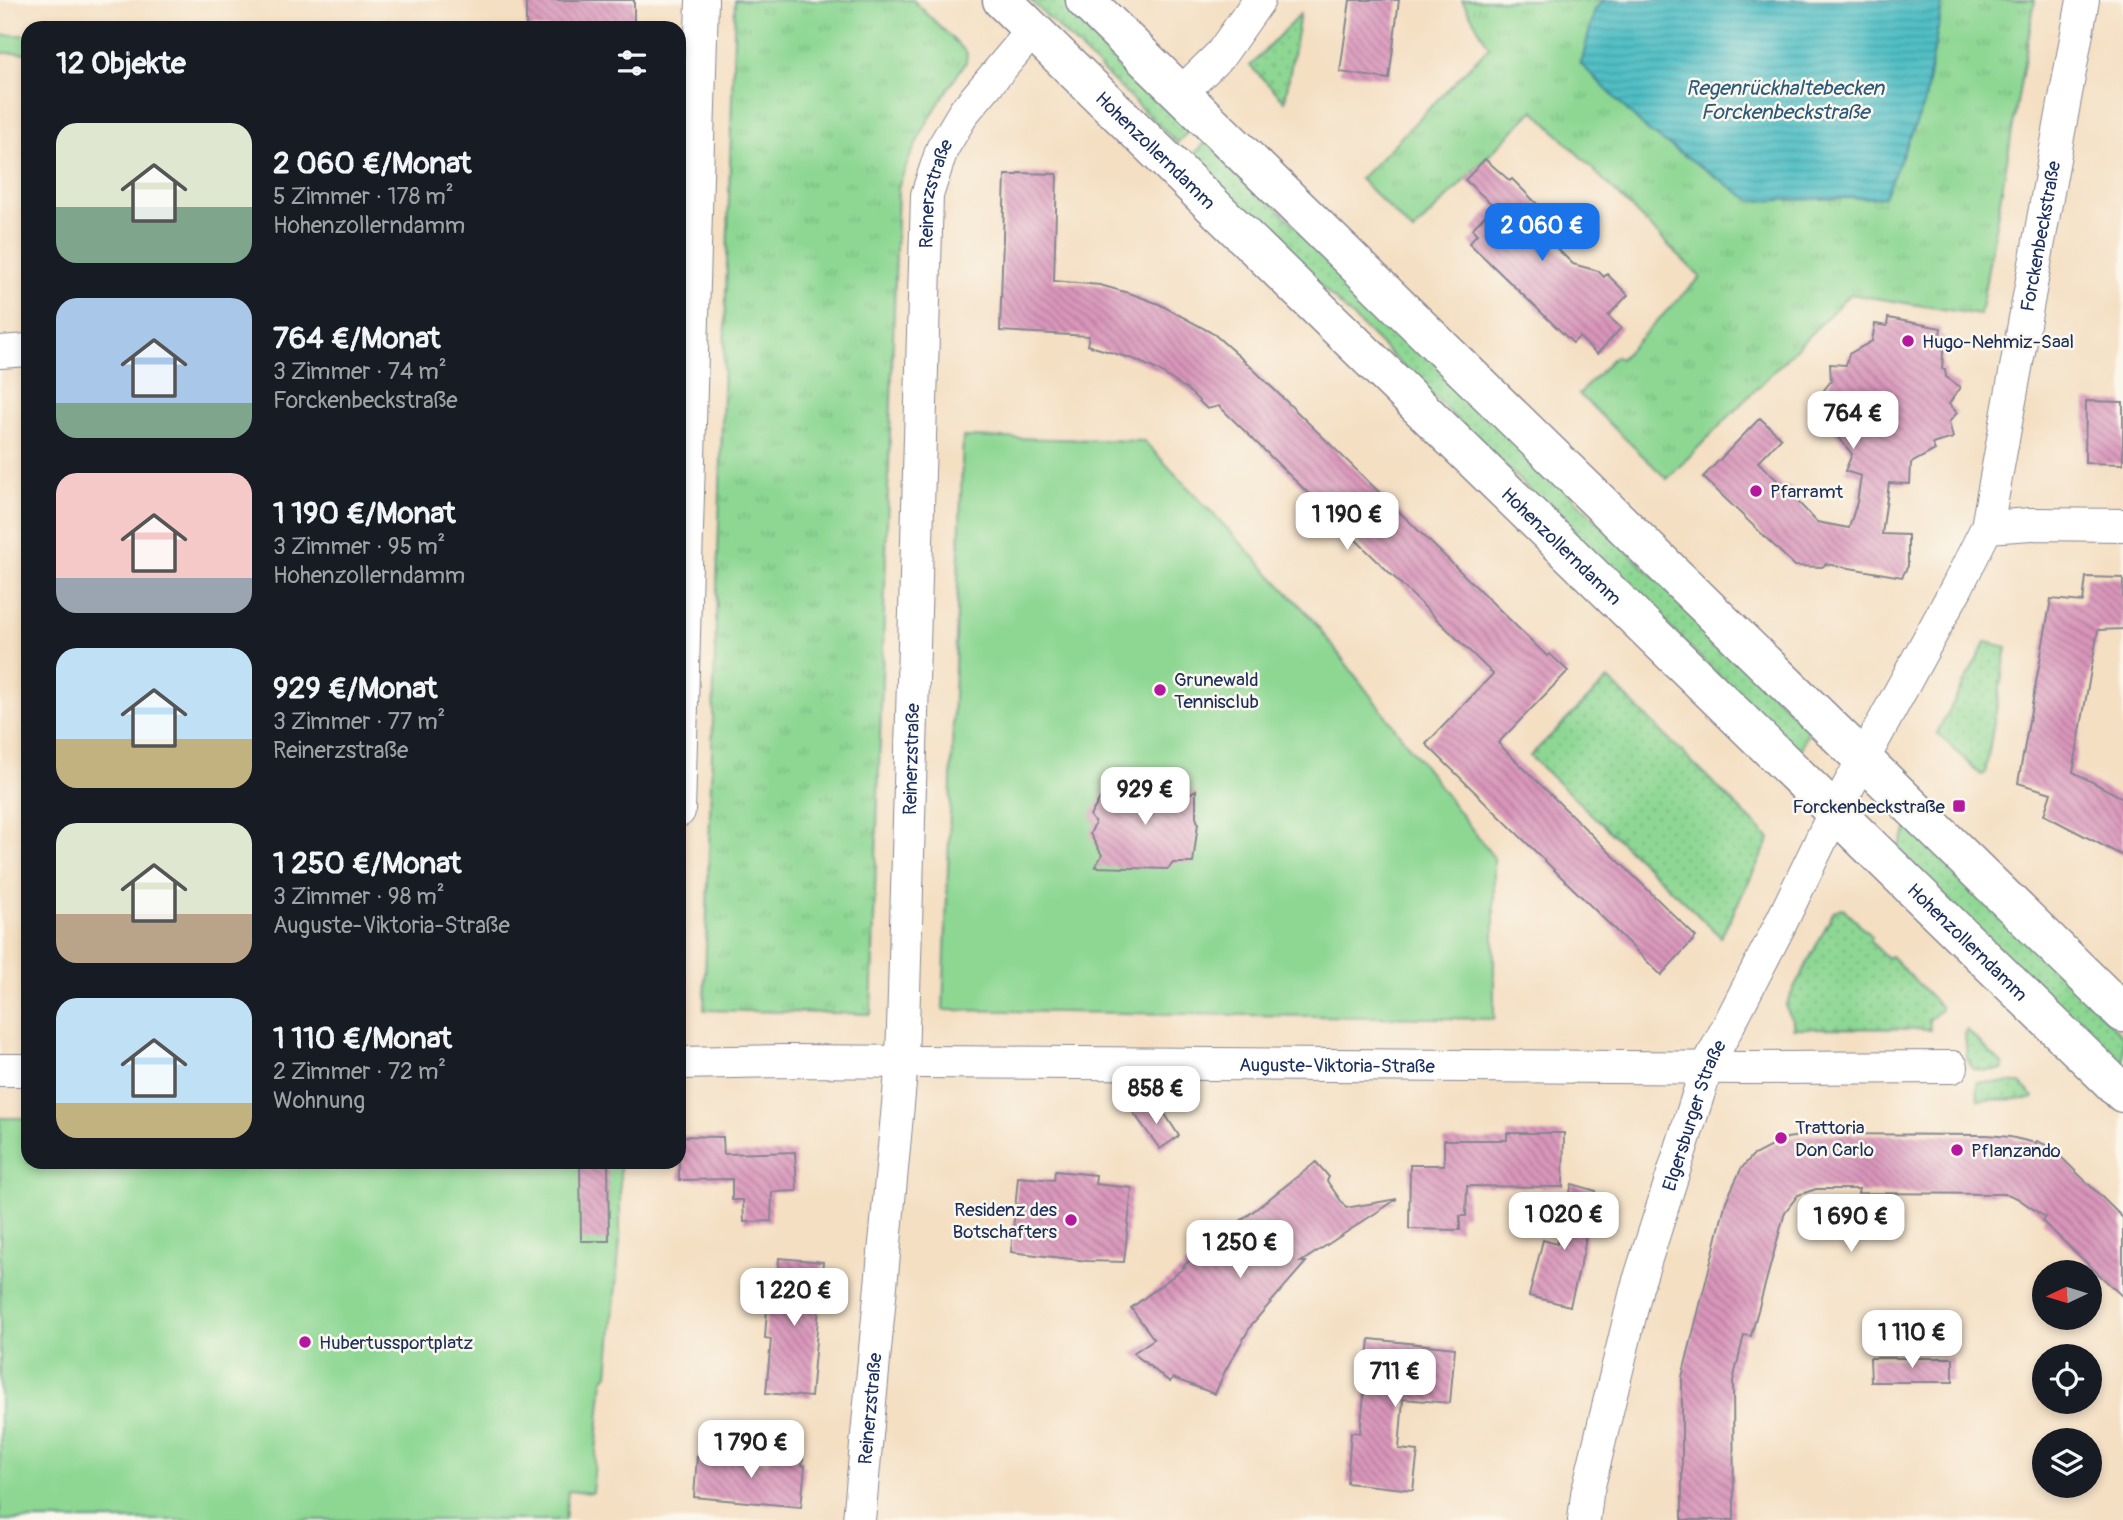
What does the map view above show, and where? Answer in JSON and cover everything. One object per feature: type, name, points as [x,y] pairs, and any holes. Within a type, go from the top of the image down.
[{"type":"main road","name":"Hohenzollerndamm","points":[[1002,0],[2123,1093]]},
{"type":"main road","points":[[1085,0],[2123,1013]]},
{"type":"street","points":[[686,376],[702,0]]},
{"type":"street","points":[[1181,93],[1221,54],[1259,0]]},
{"type":"street","name":"Forckenbeckstraße","points":[[1834,813],[1987,527],[2083,0]]},
{"type":"street","name":"Reinerzstraße","points":[[859,1520],[902,1062],[927,195],[942,149],[964,112],[1034,30]]},
{"type":"street","points":[[0,352],[21,350]]},
{"type":"street","points":[[1987,527],[2032,524],[2123,525]]},
{"type":"street","name":"Elgersburger Straße","points":[[1584,1520],[1587,1494],[1637,1287],[1707,1067],[1834,813]]},
{"type":"street","name":"Auguste-Viktoria-Straße","points":[[686,1063],[1952,1067]]},
{"type":"street","points":[[0,1070],[21,1070]]},
{"type":"green space","points":[[735,0],[913,0],[967,53],[966,62],[919,138],[898,188],[871,1014],[704,1010]]},
{"type":"green space","points":[[1030,0],[1063,0],[1193,127],[1177,143]]},
{"type":"green space","points":[[1462,0],[1604,0],[1595,10],[1581,64],[1648,131],[1752,201],[1883,197],[1924,105],[1943,0],[2035,0],[1980,315],[1850,294],[1667,479],[1579,394],[1615,356],[1620,359],[1700,277],[1534,110],[1413,232],[1360,179],[1489,47]]},
{"type":"green space","points":[[1300,14],[1285,101],[1250,66]]},
{"type":"green space","points":[[0,35],[21,35],[21,53],[0,53]]},
{"type":"green space","points":[[1208,140],[1809,729],[1799,754],[1190,158]]},
{"type":"green space","name":"Grunewald Tennisclub","points":[[963,437],[1144,441],[1309,615],[1494,858],[1494,1019],[943,1010]]},
{"type":"green space","points":[[1986,642],[2007,647],[1985,774],[1981,775],[1937,733]]},
{"type":"green space","points":[[1608,679],[1770,839],[1721,937],[1530,756]]},
{"type":"green space","points":[[1909,827],[2123,1036],[2123,1070],[1897,850]]},
{"type":"green space","points":[[1841,908],[1872,937],[1870,941],[1887,958],[1891,956],[1941,1007],[1929,1020],[1930,1029],[1793,1028],[1793,1021],[1785,1006],[1834,911]]},
{"type":"green space","points":[[1967,1030],[2003,1065],[2003,1069],[1973,1069],[1967,1058]]},
{"type":"green space","points":[[1977,1082],[2020,1083],[2034,1097],[1978,1100]]},
{"type":"green space","name":"Hubertussportplatz","points":[[0,1118],[21,1118],[21,1169],[620,1169],[620,1240],[608,1374],[603,1380],[592,1493],[568,1491],[565,1520],[0,1520]]},
{"type":"water","name":"Regenrückhaltebecken Forckenbeckstraße","points":[[1604,0],[1943,0],[1924,105],[1884,197],[1752,201],[1648,131],[1581,64],[1595,9]]},
{"type":"building","points":[[526,0],[634,0],[634,21],[526,21]]},
{"type":"building","points":[[1350,0],[1399,0],[1389,79],[1340,72]]},
{"type":"building","points":[[1485,159],[1510,181],[1512,179],[1539,206],[1535,210],[1546,230],[1544,236],[1573,264],[1598,271],[1604,277],[1607,274],[1628,295],[1608,316],[1621,328],[1597,354],[1579,337],[1573,343],[1469,243],[1477,234],[1472,229],[1494,206],[1465,180]]},
{"type":"building","points":[[1057,174],[1054,281],[1100,285],[1132,294],[1159,304],[1214,334],[1547,656],[1550,654],[1568,671],[1498,743],[1696,937],[1661,975],[1426,744],[1493,674],[1219,406],[1207,409],[1188,390],[1157,370],[1136,360],[1087,345],[1089,336],[1000,331],[1005,175]]},
{"type":"building","points":[[1888,318],[1941,328],[1940,335],[1944,338],[1942,369],[1945,369],[1946,377],[1960,387],[1949,404],[1957,413],[1949,422],[1953,438],[1932,444],[1935,450],[1911,463],[1910,484],[1889,483],[1882,534],[1908,535],[1908,566],[1902,577],[1826,564],[1822,567],[1795,566],[1703,477],[1760,418],[1781,438],[1758,462],[1783,486],[1790,486],[1798,496],[1799,503],[1817,522],[1849,528],[1861,476],[1845,471],[1852,454],[1820,415],[1830,400],[1824,390],[1831,381],[1830,364],[1846,365],[1849,354],[1872,341],[1875,324],[1887,326]]},
{"type":"building","points":[[2086,401],[2123,402],[2123,464],[2085,463]]},
{"type":"building","points":[[2086,577],[2123,578],[2123,629],[2098,630],[2073,772],[2123,798],[2123,856],[2044,815],[2051,793],[2018,783],[2051,599],[2083,602]]},
{"type":"building","points":[[1109,783],[1170,785],[1181,799],[1196,790],[1198,823],[1193,863],[1173,863],[1168,869],[1095,867],[1102,855],[1090,834],[1095,823],[1090,816]]},
{"type":"building","points":[[1127,1104],[1165,1114],[1179,1136],[1160,1149]]},
{"type":"building","points":[[1507,1133],[1564,1133],[1563,1187],[1467,1186],[1466,1216],[1460,1216],[1460,1230],[1409,1229],[1410,1165],[1444,1165],[1444,1140],[1507,1140]]},
{"type":"building","points":[[1814,1134],[1987,1135],[2036,1143],[2037,1141],[2051,1147],[2123,1218],[2123,1297],[2102,1277],[2102,1260],[2084,1260],[2042,1221],[2045,1217],[2007,1194],[1858,1193],[1859,1189],[1816,1189],[1798,1195],[1785,1212],[1751,1336],[1744,1335],[1733,1381],[1734,1520],[1682,1520],[1682,1377],[1726,1201],[1741,1169],[1752,1156],[1787,1138]]},
{"type":"building","points":[[686,1136],[723,1137],[724,1154],[795,1152],[797,1191],[772,1192],[771,1221],[744,1222],[743,1200],[732,1200],[732,1179],[679,1180],[679,1169],[686,1169]]},
{"type":"building","points":[[1316,1162],[1329,1177],[1327,1181],[1346,1208],[1397,1199],[1301,1262],[1306,1262],[1252,1324],[1215,1394],[1173,1378],[1170,1382],[1133,1353],[1154,1339],[1131,1308]]},
{"type":"building","points":[[580,1169],[608,1169],[609,1241],[581,1241]]},
{"type":"building","name":"Residenz des Botschafters","points":[[1055,1171],[1096,1175],[1095,1184],[1132,1188],[1124,1262],[1088,1261],[1011,1252],[1018,1177],[1054,1180]]},
{"type":"building","points":[[1572,1184],[1596,1191],[1583,1232],[1586,1233],[1584,1250],[1570,1306],[1529,1296],[1543,1240],[1557,1244]]},
{"type":"building","points":[[779,1258],[823,1262],[811,1397],[766,1393],[771,1339],[765,1338],[767,1309],[774,1310]]},
{"type":"building","points":[[1370,1339],[1455,1348],[1450,1403],[1403,1399],[1399,1449],[1418,1451],[1413,1490],[1347,1483],[1351,1432],[1360,1433]]},
{"type":"building","points":[[1870,1358],[1953,1358],[1953,1382],[1871,1382]]},
{"type":"building","points":[[697,1456],[769,1462],[769,1456],[803,1459],[802,1465],[805,1466],[801,1507],[694,1497]]},
{"type":"place","name":"Hugo-Nehmiz-Saal","points":[[1908,341]]},
{"type":"place","name":"Pfarramt","points":[[1756,491]]},
{"type":"place","name":"Grunewald Tennisclub","points":[[1160,690]]},
{"type":"place","name":"Forckenbeckstraße","points":[[1959,806]]},
{"type":"place","name":"Trattoria Don Carlo","points":[[1781,1138]]},
{"type":"place","name":"Pflanzando","points":[[1957,1150]]},
{"type":"place","name":"Residenz des Botschafters","points":[[1071,1220]]},
{"type":"place","name":"Hubertussportplatz","points":[[305,1342]]}]
